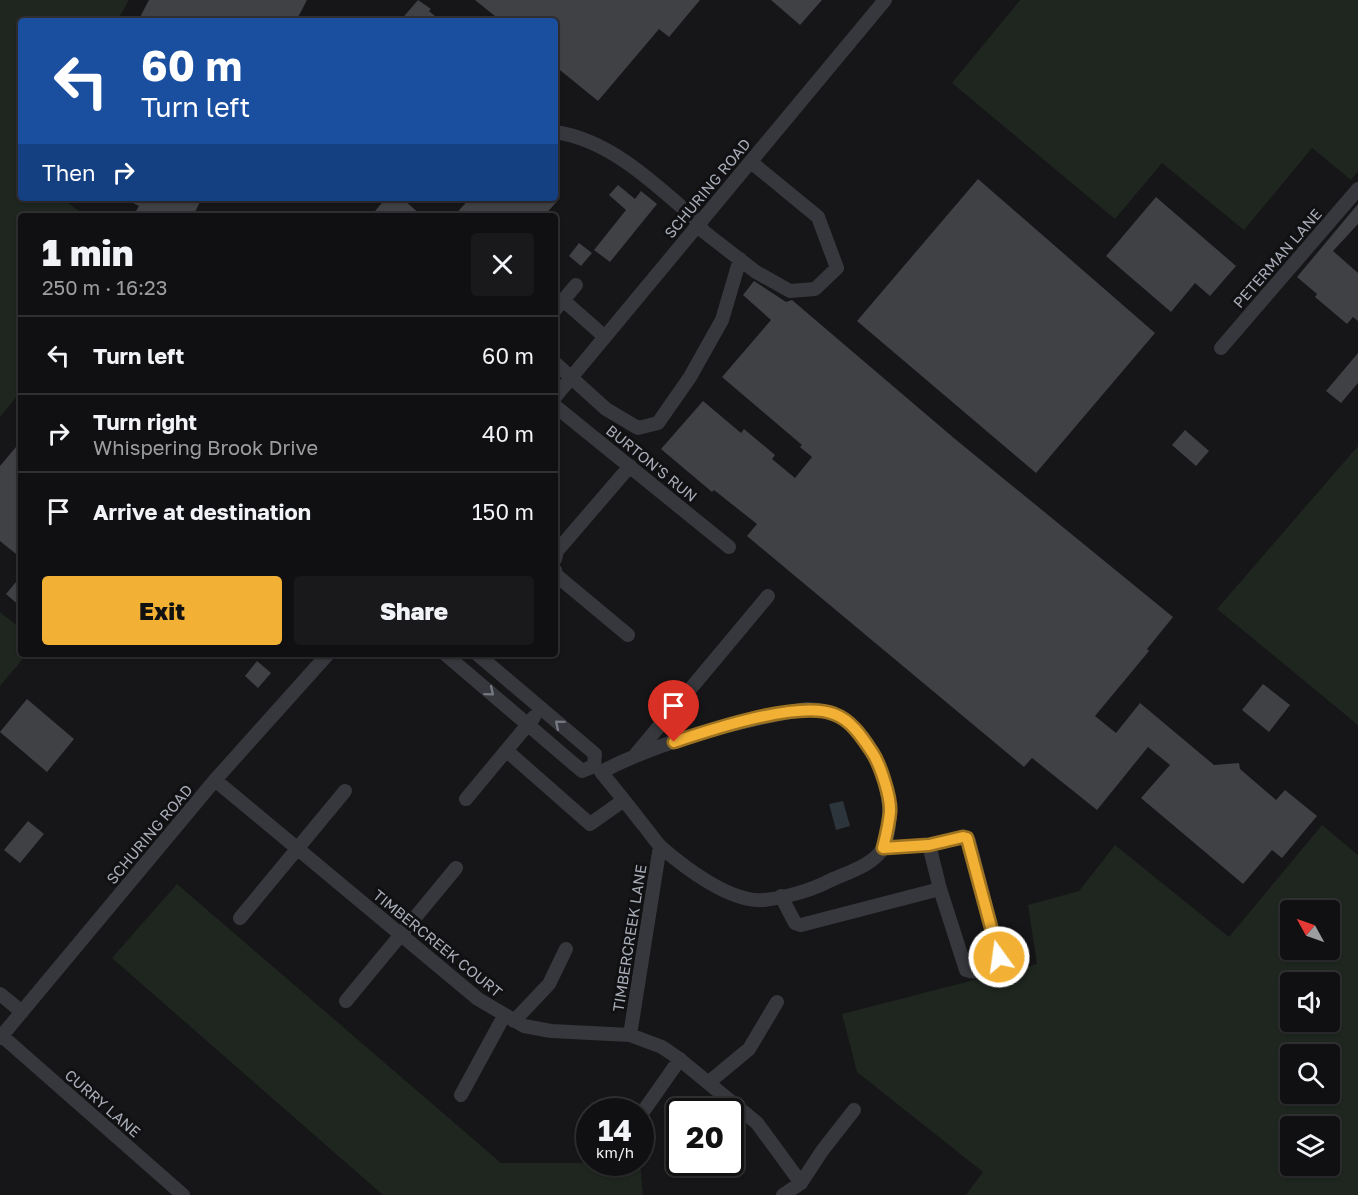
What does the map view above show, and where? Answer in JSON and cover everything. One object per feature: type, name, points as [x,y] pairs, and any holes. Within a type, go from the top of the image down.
[{"type":"street","name":"SCHURING ROAD","points":[[558,393],[885,0]]},
{"type":"street","points":[[558,132],[574,135],[620,158],[700,223],[703,231],[756,272],[790,291],[815,289],[837,268],[818,217],[751,162]]},
{"type":"street","name":"PETERMAN LANE","points":[[1221,348],[1358,189]]},
{"type":"street","points":[[558,365],[606,409],[638,428],[658,423],[690,377],[722,320],[740,259]]},
{"type":"street","points":[[576,285],[559,305],[605,337]]},
{"type":"street","name":"BURTON'S RUN","points":[[558,408],[729,547]]},
{"type":"street","points":[[558,550],[630,466]]},
{"type":"street","points":[[558,577],[628,635]]},
{"type":"street","points":[[636,754],[768,596]]},
{"type":"street","name":"SCHURING ROAD","points":[[1,1037],[216,780],[325,657]]},
{"type":"street","points":[[449,657],[582,771],[598,769],[636,754],[764,716],[807,709],[823,710],[835,714],[848,722],[879,762],[891,809],[883,848],[874,859],[815,888],[763,900],[738,897],[712,885],[660,846],[598,769],[595,754],[481,657]]},
{"type":"street","points":[[466,799],[542,709]]},
{"type":"street","points":[[507,751],[590,824],[624,800]]},
{"type":"street","name":"TIMBERCREEK COURT","points":[[216,780],[478,999],[509,1018],[524,1026],[552,1031],[630,1035],[662,1047],[680,1059],[757,1122],[801,1183]]},
{"type":"street","points":[[240,918],[345,790]]},
{"type":"street","points":[[883,848],[929,845],[963,837],[969,841],[999,957],[998,963],[993,966],[970,972],[966,970],[940,889],[929,845]]},
{"type":"street","name":"TIMBERCREEK LANE","points":[[630,1035],[660,846]]},
{"type":"street","points":[[346,1001],[456,868]]},
{"type":"street","points":[[781,896],[791,918],[795,923],[801,924],[940,889]]},
{"type":"street","points":[[462,1095],[509,1018],[549,984],[566,949]]},
{"type":"street","points":[[0,994],[21,1012]]},
{"type":"street","points":[[708,1083],[749,1049],[777,1002]]},
{"type":"street","name":"CURRY LANE","points":[[1,1037],[183,1195]]},
{"type":"street","points":[[653,1098],[680,1059]]},
{"type":"street","points":[[783,1195],[801,1183],[822,1151],[854,1110]]},
{"type":"shaded area","points":[[0,0],[129,0],[119,18],[18,18],[18,201],[65,201],[82,213],[18,213],[18,395],[0,417]]},
{"type":"shaded area","points":[[1020,0],[1358,0],[1358,171],[1351,180],[1312,148],[1244,230],[1162,163],[1115,219],[952,83]]},
{"type":"shaded area","points":[[1358,446],[1358,725],[1217,609]]},
{"type":"shaded area","points":[[0,612],[18,627],[18,657],[24,657],[0,686]]},
{"type":"shaded area","points":[[843,801],[850,826],[836,830],[829,804]]},
{"type":"shaded area","points":[[1322,825],[1358,855],[1358,1195],[966,1195],[983,1172],[857,1072],[842,1014],[1037,964],[1028,905],[1079,891],[1115,845],[1229,937]]},
{"type":"shaded area","points":[[177,884],[501,1163],[576,1163],[576,1176],[641,1176],[643,1195],[383,1195],[112,958]]},
{"type":"building","points":[[149,0],[307,0],[298,18],[140,18]]},
{"type":"building","points":[[418,0],[431,9],[429,11],[437,18],[403,18]]},
{"type":"building","points":[[475,0],[700,0],[669,37],[659,29],[598,101],[558,68],[558,18],[497,18]]},
{"type":"building","points":[[771,0],[822,0],[800,25]]},
{"type":"building","points":[[978,179],[1155,333],[1036,473],[857,321]]},
{"type":"building","points":[[618,185],[635,199],[641,191],[657,204],[610,262],[594,250],[626,210],[609,195]]},
{"type":"building","points":[[1156,197],[1236,266],[1210,296],[1195,283],[1171,312],[1106,256]]},
{"type":"building","points":[[129,201],[200,201],[194,213],[135,213],[139,206]]},
{"type":"building","points":[[384,201],[405,201],[419,213],[374,213]]},
{"type":"building","points":[[467,201],[557,201],[547,213],[517,213],[515,211],[513,213],[457,213]]},
{"type":"building","points":[[1358,204],[1358,224],[1333,251],[1358,273],[1358,321],[1353,317],[1347,324],[1315,297],[1317,294],[1297,277]]},
{"type":"building","points":[[579,243],[592,253],[581,266],[569,256]]},
{"type":"building","points":[[754,281],[786,302],[792,300],[955,439],[1173,617],[1147,649],[1149,651],[1095,716],[1116,733],[1140,703],[1214,765],[1239,763],[1240,769],[1276,800],[1285,790],[1317,816],[1282,858],[1272,850],[1243,884],[1141,798],[1170,765],[1148,747],[1097,810],[1032,758],[1024,767],[747,536],[757,524],[714,490],[712,492],[661,449],[703,401],[741,433],[744,429],[775,455],[772,459],[795,478],[812,457],[800,447],[802,445],[722,377],[771,320],[743,295]]},
{"type":"building","points":[[1358,353],[1358,383],[1341,403],[1326,391]]},
{"type":"building","points":[[1185,430],[1209,451],[1196,466],[1172,445]]},
{"type":"building","points":[[18,445],[18,556],[0,541],[0,466]]},
{"type":"building","points":[[18,580],[18,604],[6,594]]},
{"type":"building","points":[[257,661],[271,673],[258,688],[245,676]]},
{"type":"building","points":[[1263,684],[1290,705],[1269,732],[1242,710]]},
{"type":"building","points":[[27,699],[74,739],[47,772],[0,732]]},
{"type":"building","points":[[28,821],[44,834],[20,863],[4,850]]},
{"type":"route","points":[[674,742],[764,716],[807,709],[823,710],[848,722],[879,762],[891,809],[883,848],[929,845],[967,838],[999,957]]}]
